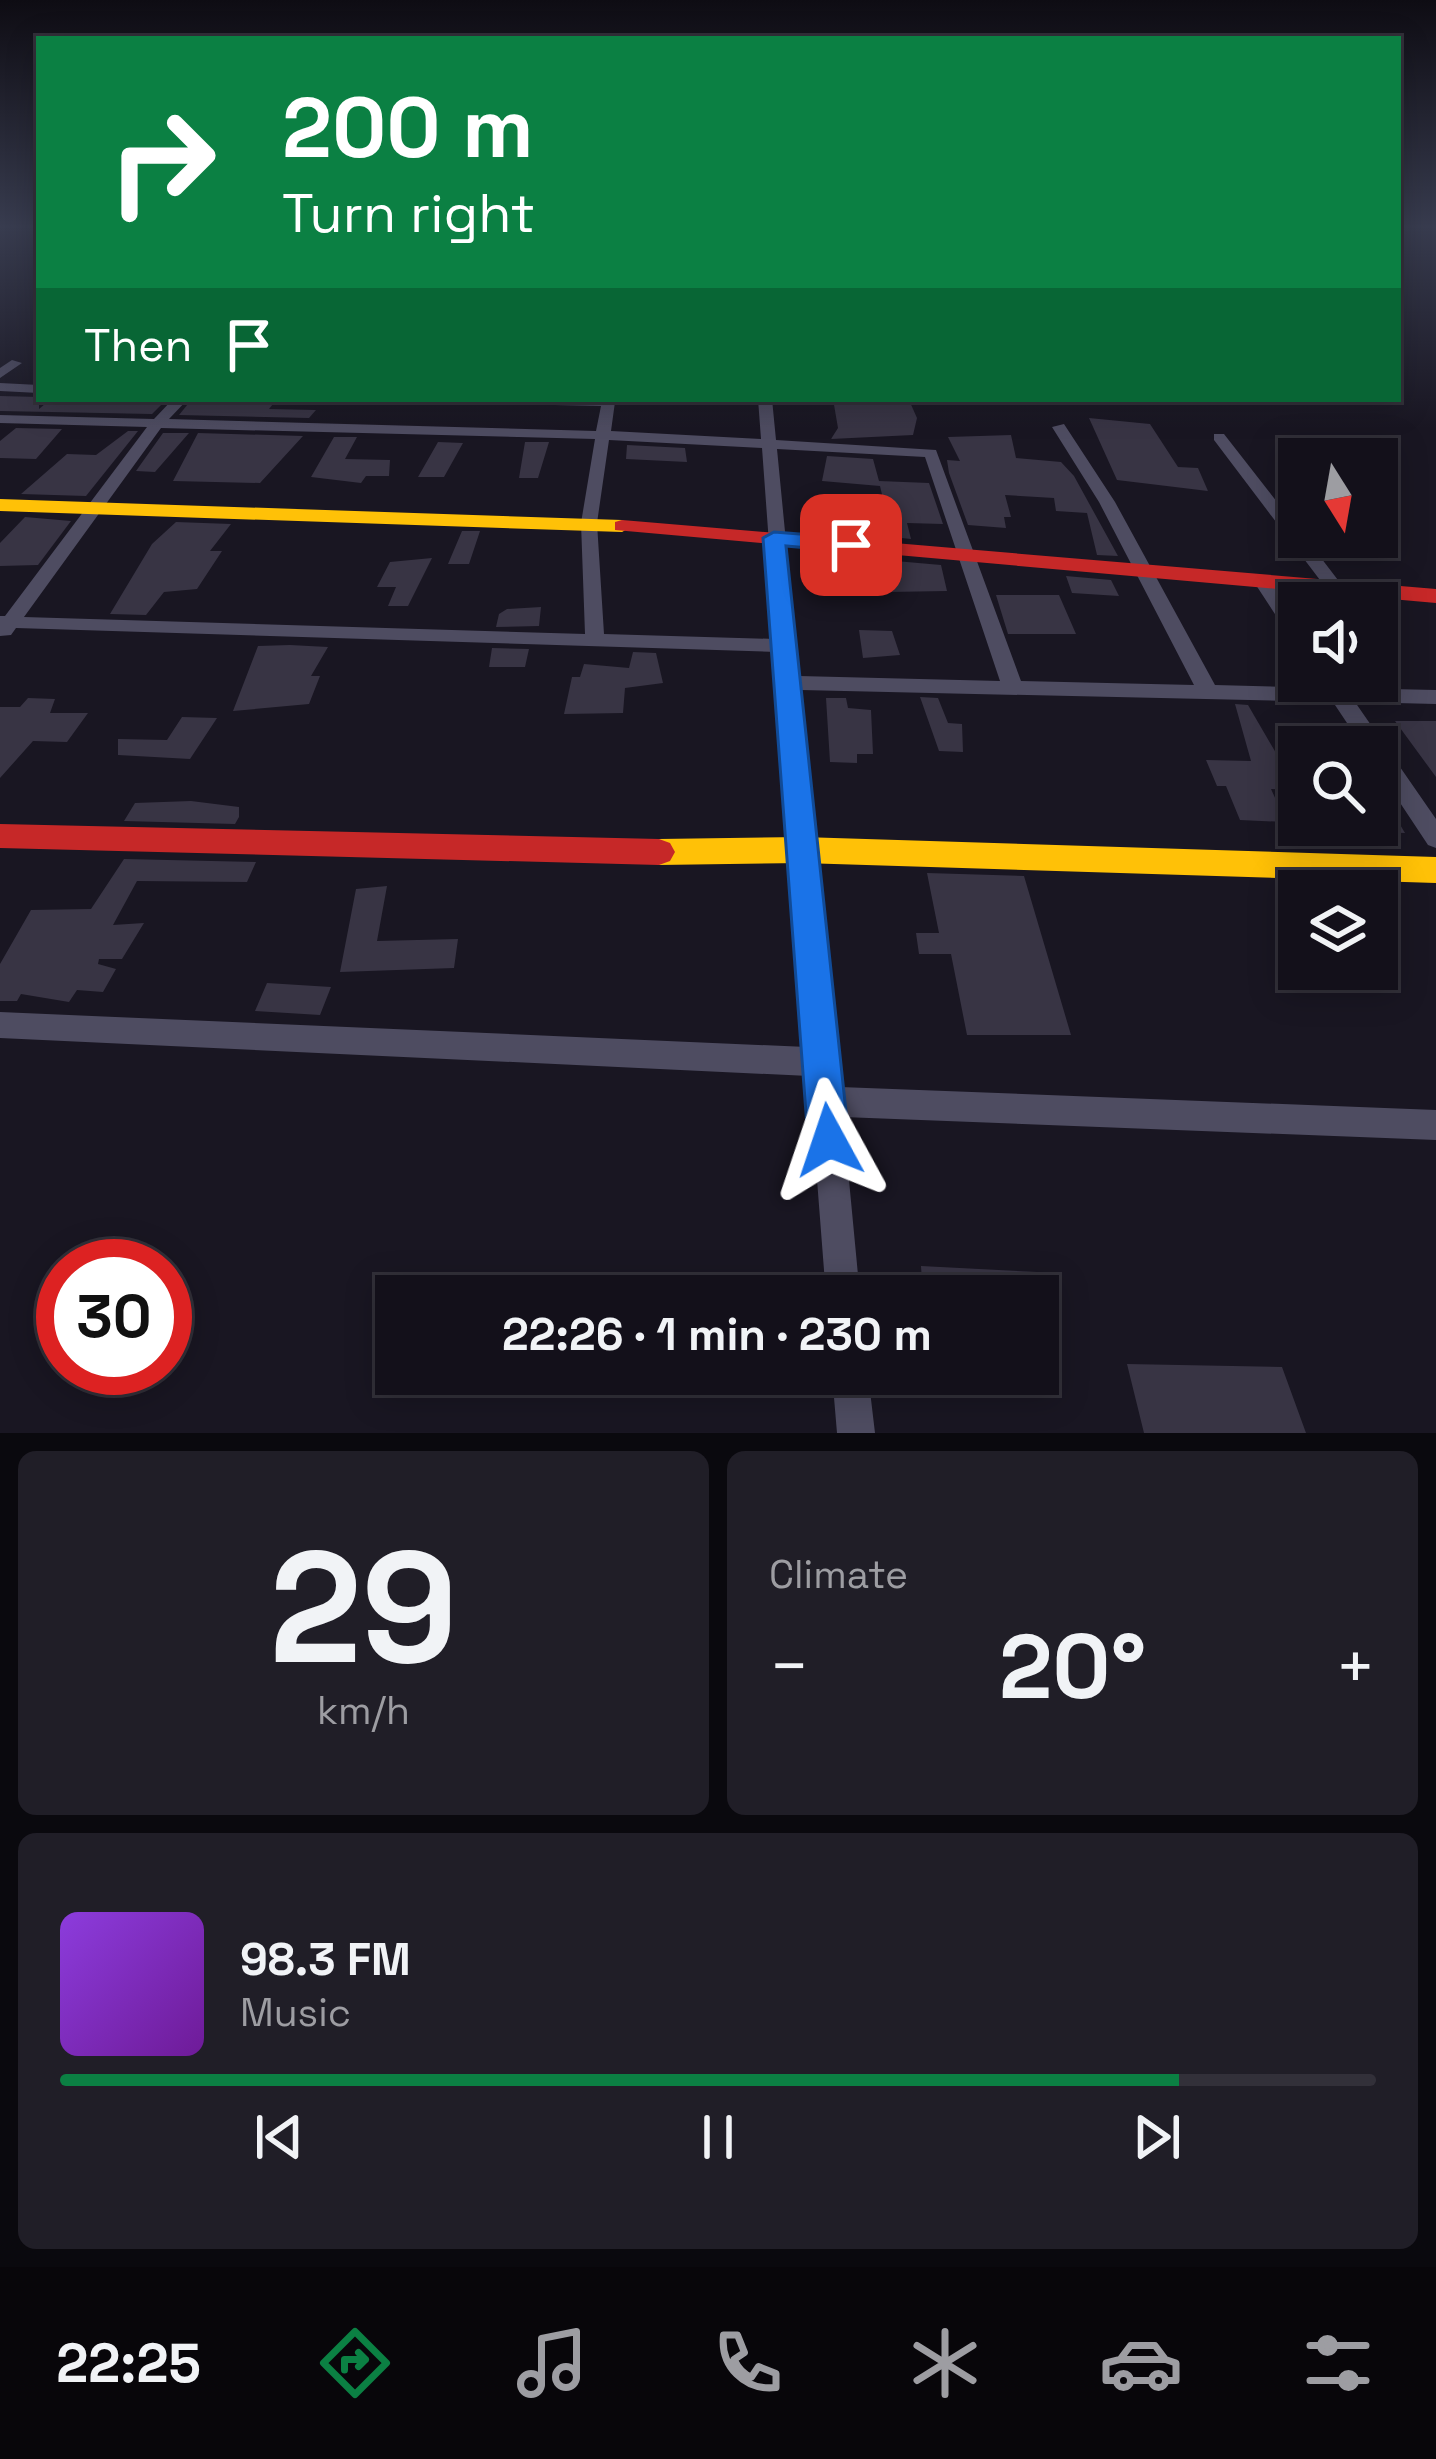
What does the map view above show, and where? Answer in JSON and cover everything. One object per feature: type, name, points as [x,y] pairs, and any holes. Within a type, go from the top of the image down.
[{"type":"street","points":[[0,374],[16,363]]},
{"type":"street","points":[[0,387],[36,389]]},
{"type":"street","points":[[3,627],[178,402]]},
{"type":"street","points":[[595,639],[590,523],[608,402]]},
{"type":"street","points":[[765,402],[841,1275]]},
{"type":"street","points":[[0,419],[602,435],[931,453],[1013,688]]},
{"type":"street","points":[[1059,427],[1208,692]]},
{"type":"street","points":[[1219,437],[1330,582]]},
{"type":"street","points":[[0,505],[590,523],[1278,583]]},
{"type":"street","points":[[1263,582],[1278,604]]},
{"type":"street","points":[[1398,593],[1436,596]]},
{"type":"street","points":[[3,627],[784,646]]},
{"type":"street","points":[[788,683],[1278,690]]},
{"type":"street","points":[[1398,694],[1436,698]]},
{"type":"street","points":[[1398,782],[1436,838]]},
{"type":"street","points":[[0,836],[573,854],[802,850],[1436,870]]},
{"type":"street","points":[[0,1025],[822,1062]]},
{"type":"street","points":[[825,1101],[1436,1125]]},
{"type":"street","points":[[852,1395],[856,1433]]},
{"type":"building","points":[[0,396],[36,397],[39,409],[47,402],[164,402],[152,414],[0,411]]},
{"type":"building","points":[[190,402],[248,402],[273,404],[269,409],[316,410],[309,418],[179,415]]},
{"type":"building","points":[[834,402],[910,402],[917,418],[913,435],[831,439],[838,428]]},
{"type":"building","points":[[1089,418],[1150,424],[1178,467],[1198,468],[1208,491],[1117,480]]},
{"type":"building","points":[[16,428],[62,429],[36,459],[0,458],[0,441]]},
{"type":"building","points":[[128,431],[138,431],[86,496],[21,494],[67,454],[96,455]]},
{"type":"building","points":[[163,433],[189,433],[155,472],[136,471]]},
{"type":"building","points":[[198,433],[303,436],[260,483],[173,481]]},
{"type":"building","points":[[1011,435],[1016,458],[1061,462],[1074,476],[1118,556],[1097,555],[1087,513],[1056,511],[1054,498],[1005,495],[1011,517],[1004,517],[1006,528],[968,525],[949,473],[947,460],[960,461],[948,437]]},
{"type":"building","points":[[334,437],[357,437],[345,459],[390,460],[389,476],[366,476],[361,483],[311,477]]},
{"type":"building","points":[[438,442],[463,443],[444,477],[418,477]]},
{"type":"building","points":[[525,442],[549,442],[538,478],[519,478]]},
{"type":"building","points":[[627,445],[685,448],[687,462],[626,459]]},
{"type":"building","points":[[827,456],[873,459],[879,481],[929,483],[943,524],[907,523],[911,539],[892,537],[880,486],[822,481]]},
{"type":"building","points":[[25,517],[71,521],[38,565],[0,566],[0,543]]},
{"type":"building","points":[[176,522],[231,524],[210,551],[222,551],[197,589],[164,592],[146,615],[110,614],[152,544]]},
{"type":"building","points":[[462,531],[480,531],[469,564],[448,564]]},
{"type":"building","points":[[432,558],[408,606],[388,606],[396,587],[377,587],[390,562]]},
{"type":"building","points":[[884,560],[941,565],[947,591],[888,592]]},
{"type":"building","points":[[1066,576],[1111,580],[1119,596],[1072,593]]},
{"type":"building","points":[[996,595],[1059,595],[1076,634],[1008,634]]},
{"type":"building","points":[[541,607],[539,626],[496,627],[499,614],[507,609]]},
{"type":"building","points":[[859,630],[892,631],[900,655],[863,658]]},
{"type":"building","points":[[258,646],[328,647],[311,676],[320,676],[309,704],[233,711]]},
{"type":"building","points":[[492,648],[529,649],[525,667],[489,667]]},
{"type":"building","points":[[633,652],[656,653],[663,683],[625,688],[623,713],[564,714],[572,677],[580,677],[584,664],[629,668]]},
{"type":"building","points":[[920,697],[938,698],[948,723],[962,724],[963,752],[939,751]]},
{"type":"building","points":[[28,698],[55,699],[50,713],[88,713],[67,742],[33,741],[0,778],[0,707],[20,707]]},
{"type":"building","points":[[826,698],[846,698],[848,708],[871,710],[873,754],[857,754],[857,763],[830,762]]},
{"type":"building","points":[[1235,704],[1248,705],[1278,753],[1278,789],[1271,789],[1278,804],[1278,822],[1240,820],[1226,786],[1217,786],[1206,760],[1251,761]]},
{"type":"building","points":[[182,717],[217,718],[190,759],[118,755],[118,739],[167,740]]},
{"type":"building","points":[[1395,721],[1436,721],[1436,777]]},
{"type":"building","points":[[191,801],[239,807],[239,817],[235,824],[124,821],[135,803]]},
{"type":"building","points":[[124,859],[256,862],[247,882],[137,881],[113,925],[144,923],[122,959],[99,959],[98,964],[116,969],[103,992],[77,990],[69,1002],[21,994],[17,1001],[0,1001],[0,964],[31,910],[91,909]]},
{"type":"building","points":[[927,873],[1024,876],[1071,1035],[967,1035],[951,954],[919,954],[916,933],[939,933]]},
{"type":"building","points":[[387,886],[377,941],[458,939],[454,968],[340,972],[356,889]]},
{"type":"building","points":[[267,983],[331,987],[320,1015],[255,1011]]},
{"type":"building","points":[[921,1266],[1038,1275],[922,1275]]},
{"type":"building","points":[[1127,1364],[1282,1367],[1306,1433],[1144,1433]]},
{"type":"traffic: slow","points":[[0,505],[622,526]]},
{"type":"traffic: slow","points":[[659,852],[802,850],[1436,870]]},
{"type":"traffic: jam","points":[[622,526],[1436,596]]},
{"type":"traffic: jam","points":[[0,836],[659,852]]},
{"type":"route","points":[[829,1140],[774,538],[851,545]]}]
